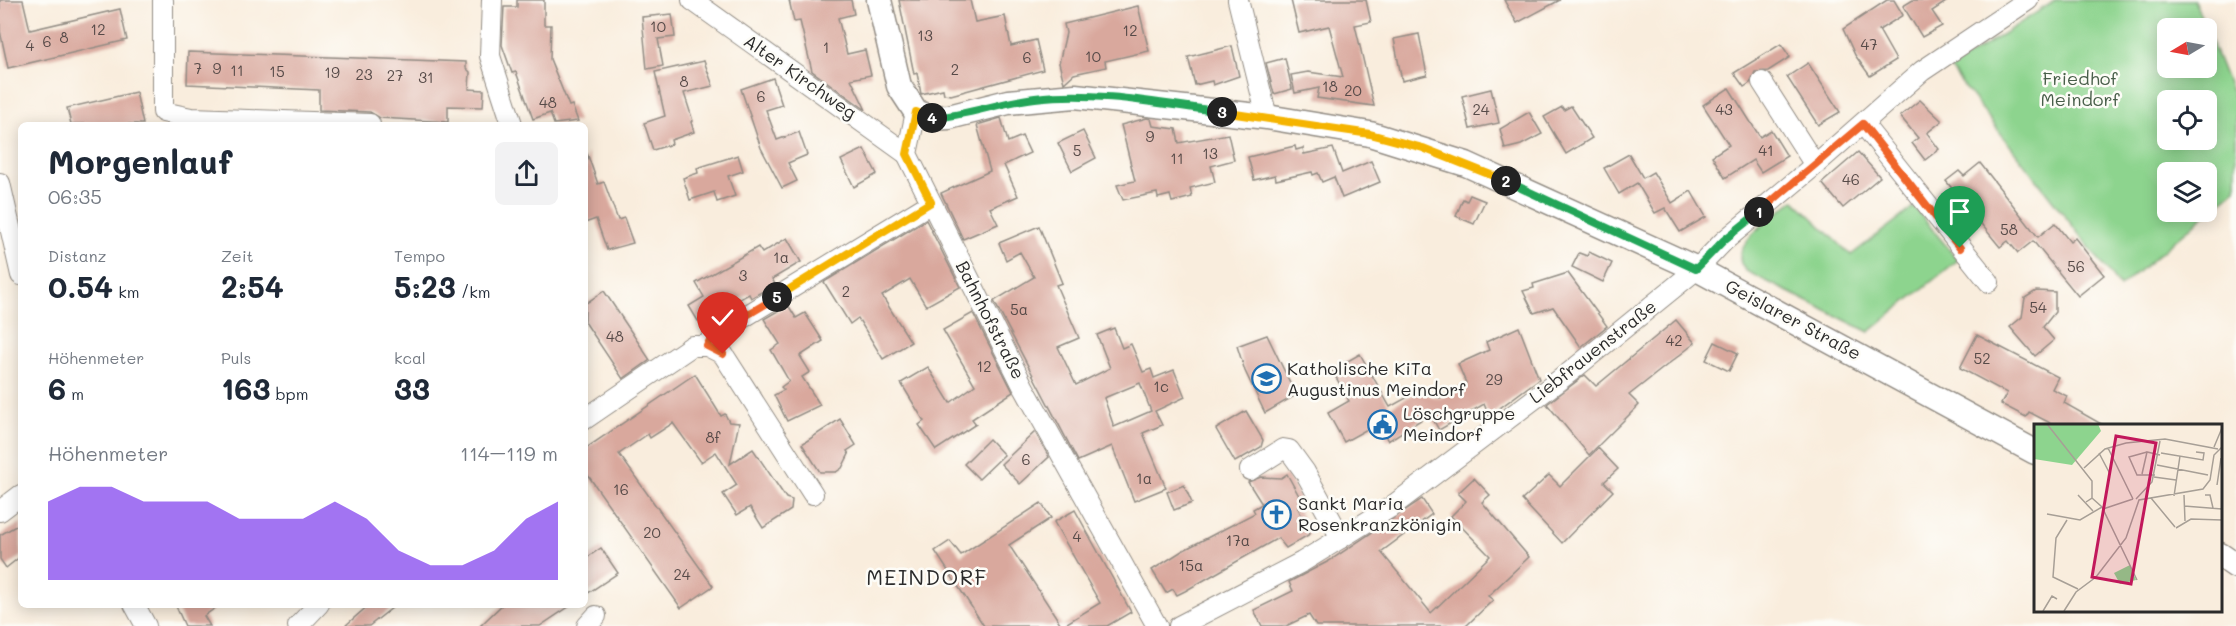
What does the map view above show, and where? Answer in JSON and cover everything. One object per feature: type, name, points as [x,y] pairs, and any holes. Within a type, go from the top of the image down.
[{"type":"main road","points":[[879,0],[899,86],[916,112]]},
{"type":"main road","name":"Geislarer Straße","points":[[916,112],[931,118],[949,117],[1008,102],[1075,96],[1267,117],[1370,134],[1423,148],[1539,195],[1696,269],[2034,451]]},
{"type":"main road","points":[[2221,556],[2236,566]]},
{"type":"street","points":[[163,0],[165,118],[282,122]]},
{"type":"street","points":[[492,0],[489,56],[511,122]]},
{"type":"street","name":"Alter Kirchweg","points":[[692,0],[907,154]]},
{"type":"street","points":[[1238,0],[1267,117]]},
{"type":"street","name":"Liebfrauenstraße","points":[[1179,626],[1302,562],[1401,500],[1570,372],[1696,269],[1724,240],[1815,165],[1922,71],[2028,0]]},
{"type":"street","points":[[1762,82],[1815,165]]},
{"type":"street","points":[[907,154],[916,112]]},
{"type":"street","points":[[1863,124],[1989,282]]},
{"type":"street","name":"Bahnhofstraße","points":[[907,154],[1023,386],[1157,626]]},
{"type":"street","points":[[0,183],[13,266]]},
{"type":"street","points":[[707,346],[712,336],[931,202]]},
{"type":"street","points":[[588,417],[692,346],[707,346],[723,354],[813,494]]},
{"type":"street","points":[[1250,470],[1283,449],[1289,450],[1314,486],[1341,538]]},
{"type":"street","points":[[0,511],[18,497]]},
{"type":"street","points":[[137,608],[146,626]]},
{"type":"street","points":[[298,626],[315,608]]},
{"type":"green space","name":"Friedhof Meindorf","points":[[2056,0],[2194,0],[2202,18],[2157,18],[2157,78],[2217,78],[2217,56],[2236,103],[2236,189],[2217,205],[2217,162],[2157,162],[2157,222],[2197,222],[2120,287],[1950,68]]},
{"type":"green space","points":[[1794,200],[1851,255],[1914,207],[1958,260],[1869,332],[1746,271],[1740,262],[1741,252],[1746,242]]},
{"type":"building","points":[[0,0],[23,0],[30,30],[120,9],[127,40],[8,68],[0,31]]},
{"type":"building","points":[[517,0],[544,0],[544,25],[551,25],[550,59],[569,106],[572,105],[578,121],[553,122],[550,113],[533,119],[516,72],[512,73],[502,45],[504,7],[517,7]]},
{"type":"building","points":[[789,0],[851,0],[854,14],[838,18],[847,54],[865,50],[871,75],[851,79],[866,110],[812,71],[800,21],[794,22]]},
{"type":"building","points":[[899,0],[970,0],[975,22],[1005,16],[1011,46],[1036,40],[1043,70],[951,95],[944,94],[943,89],[921,94],[917,73],[914,74]]},
{"type":"building","points":[[1291,0],[1366,0],[1371,22],[1355,25],[1374,106],[1317,98],[1319,88],[1295,93],[1291,75],[1308,72],[1343,77],[1329,26],[1299,33]]},
{"type":"building","points":[[1504,0],[1560,0],[1517,23]]},
{"type":"building","points":[[1887,0],[1894,0],[1903,15],[1879,30],[1896,60],[1870,76],[1855,55],[1843,29]]},
{"type":"building","points":[[1913,0],[1949,0],[1932,11],[1942,26],[1922,37],[1903,6]]},
{"type":"building","points":[[1138,6],[1149,51],[1105,61],[1106,67],[1074,74],[1064,83],[1059,63],[1066,33],[1064,24]]},
{"type":"building","points":[[672,14],[675,37],[658,39],[663,66],[647,69],[642,17]]},
{"type":"building","points":[[1419,34],[1427,75],[1402,81],[1394,39]]},
{"type":"building","points":[[1781,44],[1790,57],[1768,71],[1755,72],[1750,83],[1744,87],[1734,73]]},
{"type":"building","points":[[1232,46],[1239,76],[1213,85],[1212,81],[1195,85],[1188,57]]},
{"type":"building","points":[[188,52],[466,62],[466,68],[470,72],[469,89],[484,90],[483,107],[448,106],[448,122],[380,118],[370,112],[319,110],[319,90],[187,84]]},
{"type":"building","points":[[1285,58],[1292,89],[1274,94],[1266,63]]},
{"type":"building","points":[[704,61],[713,86],[684,93],[694,132],[671,140],[672,144],[653,150],[644,123],[665,116],[655,72]]},
{"type":"building","points":[[1808,63],[1840,112],[1818,125],[1787,77]]},
{"type":"building","points":[[773,78],[782,105],[766,110],[777,140],[799,132],[807,155],[788,163],[797,181],[782,188],[761,148],[741,89]]},
{"type":"building","points":[[1729,88],[1760,137],[1771,130],[1787,156],[1761,172],[1753,160],[1725,178],[1712,156],[1729,145],[1703,105]]},
{"type":"building","points":[[1491,89],[1499,123],[1470,129],[1462,96]]},
{"type":"building","points":[[136,92],[143,122],[70,122],[67,108]]},
{"type":"building","points":[[1920,100],[1942,121],[1927,133],[1939,149],[1925,160],[1912,143],[1918,138],[1900,116]]},
{"type":"building","points":[[1571,106],[1592,138],[1566,154],[1544,117],[1562,107],[1564,110]]},
{"type":"building","points":[[1529,112],[1542,134],[1521,145],[1505,149],[1500,129]]},
{"type":"building","points":[[1001,118],[1008,142],[1022,136],[1030,153],[1004,165],[1018,196],[990,208],[998,224],[963,239],[941,193],[990,171],[977,125]]},
{"type":"building","points":[[1151,119],[1153,126],[1176,129],[1179,143],[1228,134],[1234,160],[1211,166],[1215,182],[1190,188],[1192,197],[1172,202],[1170,195],[1158,198],[1157,193],[1123,200],[1117,185],[1135,181],[1121,125]]},
{"type":"building","points":[[1083,131],[1096,158],[1072,171],[1058,143]]},
{"type":"building","points":[[1295,146],[1296,150],[1303,148],[1304,154],[1333,148],[1342,173],[1371,161],[1380,182],[1342,198],[1334,177],[1322,182],[1318,173],[1313,175],[1312,172],[1276,180],[1275,175],[1254,180],[1248,157]]},
{"type":"building","points":[[864,149],[877,174],[854,187],[841,160]]},
{"type":"building","points":[[1858,152],[1880,177],[1843,208],[1822,183]]},
{"type":"building","points":[[1629,154],[1643,178],[1653,172],[1672,203],[1691,191],[1706,217],[1680,232],[1665,208],[1655,213],[1637,183],[1619,194],[1604,168]]},
{"type":"building","points":[[738,155],[743,171],[728,176],[735,196],[717,202],[714,192],[690,200],[683,178],[698,173],[697,168]]},
{"type":"building","points":[[588,156],[598,184],[604,182],[618,220],[624,218],[633,243],[607,250],[596,219],[588,222]]},
{"type":"building","points":[[1980,163],[2038,237],[2055,223],[2070,242],[2075,238],[2104,275],[2078,296],[2033,241],[2018,253],[2008,241],[2000,247],[1946,181],[1959,171],[1964,176]]},
{"type":"building","points":[[1470,195],[1485,201],[1474,224],[1456,216],[1463,199],[1467,201]]},
{"type":"building","points":[[926,220],[960,287],[926,306],[910,279],[882,296],[911,342],[883,359],[858,318],[850,324],[824,282]]},
{"type":"building","points":[[1039,226],[1062,283],[1056,285],[1079,338],[1058,347],[1076,385],[1110,368],[1097,335],[1114,328],[1122,348],[1131,344],[1143,372],[1151,369],[1154,378],[1174,370],[1185,397],[1155,411],[1162,425],[1143,433],[1166,488],[1134,501],[1112,446],[1078,461],[994,301],[1034,277],[1020,252],[1006,260],[999,243]],"holes":[[[1140,383],[1151,411],[1114,427],[1104,398]]]},
{"type":"building","points":[[787,238],[801,262],[772,279],[775,284],[751,298],[749,294],[698,321],[689,306],[704,297],[696,283],[758,247],[762,253]]},
{"type":"building","points":[[1589,252],[1612,263],[1603,282],[1572,267],[1579,253],[1587,256]]},
{"type":"building","points":[[1568,273],[1607,326],[1581,347],[1553,307],[1534,313],[1523,291],[1534,288],[1533,284]]},
{"type":"building","points":[[604,291],[650,360],[623,379],[588,326],[588,302]]},
{"type":"building","points":[[2036,291],[2055,292],[2055,312],[2043,327],[2054,340],[2035,356],[2010,327],[2022,317],[2025,298]]},
{"type":"building","points":[[788,305],[796,318],[805,313],[823,341],[800,356],[810,372],[802,377],[820,405],[787,421],[774,395],[784,390],[781,387],[789,381],[771,350],[780,344],[764,319]]},
{"type":"building","points":[[973,313],[1013,392],[972,419],[976,424],[936,450],[919,425],[924,421],[901,383],[928,367],[950,403],[975,385],[943,330]]},
{"type":"building","points":[[1676,320],[1695,343],[1629,395],[1639,405],[1589,455],[1547,404],[1585,375],[1596,386]]},
{"type":"building","points":[[1519,327],[1539,379],[1489,416],[1484,404],[1439,430],[1430,414],[1388,441],[1378,423],[1344,442],[1328,413],[1349,401],[1332,370],[1360,354],[1390,407],[1417,392],[1440,398],[1466,383],[1458,364],[1489,350],[1486,342]]},
{"type":"building","points":[[1267,335],[1296,395],[1265,413],[1245,371],[1237,346]]},
{"type":"building","points":[[1977,335],[2058,377],[2052,389],[2067,396],[2064,403],[2101,424],[2052,424],[2029,412],[2026,417],[2001,404],[2007,393],[1960,368]]},
{"type":"building","points":[[1715,342],[1738,353],[1729,371],[1706,360]]},
{"type":"building","points":[[695,374],[721,416],[725,414],[729,422],[739,423],[730,464],[753,449],[786,498],[792,500],[791,510],[763,528],[750,507],[737,515],[723,494],[737,485],[716,452],[701,462],[673,423],[650,438],[648,434],[619,454],[713,586],[681,608],[588,475],[588,447]]},
{"type":"building","points":[[1246,411],[1263,440],[1261,447],[1235,462],[1216,429]]},
{"type":"building","points":[[840,419],[856,445],[847,451],[849,454],[842,468],[836,472],[820,472],[802,444]]},
{"type":"building","points":[[1035,432],[1049,457],[1020,484],[1001,464]]},
{"type":"building","points":[[989,439],[1004,455],[979,479],[964,464]]},
{"type":"building","points":[[1598,448],[1618,469],[1604,482],[1613,491],[1562,543],[1522,500],[1549,475],[1560,486]]},
{"type":"building","points":[[1287,474],[1304,505],[1298,508],[1310,534],[1286,548],[1278,538],[1177,595],[1173,589],[1166,593],[1152,570],[1182,551],[1255,513],[1253,509],[1262,504],[1248,482],[1261,477],[1281,478]]},
{"type":"building","points":[[1474,478],[1490,495],[1482,502],[1529,557],[1488,596],[1493,600],[1466,626],[1316,626],[1309,615],[1286,626],[1262,626],[1254,610],[1293,591],[1289,582],[1329,561],[1422,499],[1432,514],[1381,552],[1431,613],[1490,556],[1451,516],[1466,501],[1458,493]]},
{"type":"building","points":[[1184,485],[1192,503],[1174,510],[1167,492]]},
{"type":"building","points":[[1041,503],[1051,518],[1009,545],[1062,626],[984,626],[935,551],[950,541],[961,555]]},
{"type":"building","points":[[1075,510],[1131,612],[1107,626],[1062,626],[1100,603],[1054,522]]},
{"type":"building","points":[[18,525],[18,558],[6,568],[0,559],[0,535]]},
{"type":"building","points":[[601,548],[618,573],[588,593],[588,557]]},
{"type":"building","points":[[177,608],[215,608],[204,616],[210,626],[185,626]]},
{"type":"building","points":[[365,608],[392,608],[369,626],[345,626]]},
{"type":"building","points":[[499,608],[567,608],[540,626],[480,626]]},
{"type":"place","name":"Katholische KiTa Augustinus Meindorf","points":[[1266,379]]},
{"type":"place","name":"Löschgruppe Meindorf","points":[[1382,424]]},
{"type":"place","name":"Sankt Maria Rosenkranzkönigin","points":[[1277,514]]},
{"type":"district","name":"MEINDORF","points":[[927,578]]},
{"type":"route","points":[[723,354],[707,346],[712,336],[931,202],[907,154],[916,112],[931,118],[949,117],[1008,102],[1037,98],[1075,96],[1101,98],[1267,117],[1390,139],[1466,164],[1539,195],[1696,269],[1724,240],[1863,124],[1960,248]]}]
